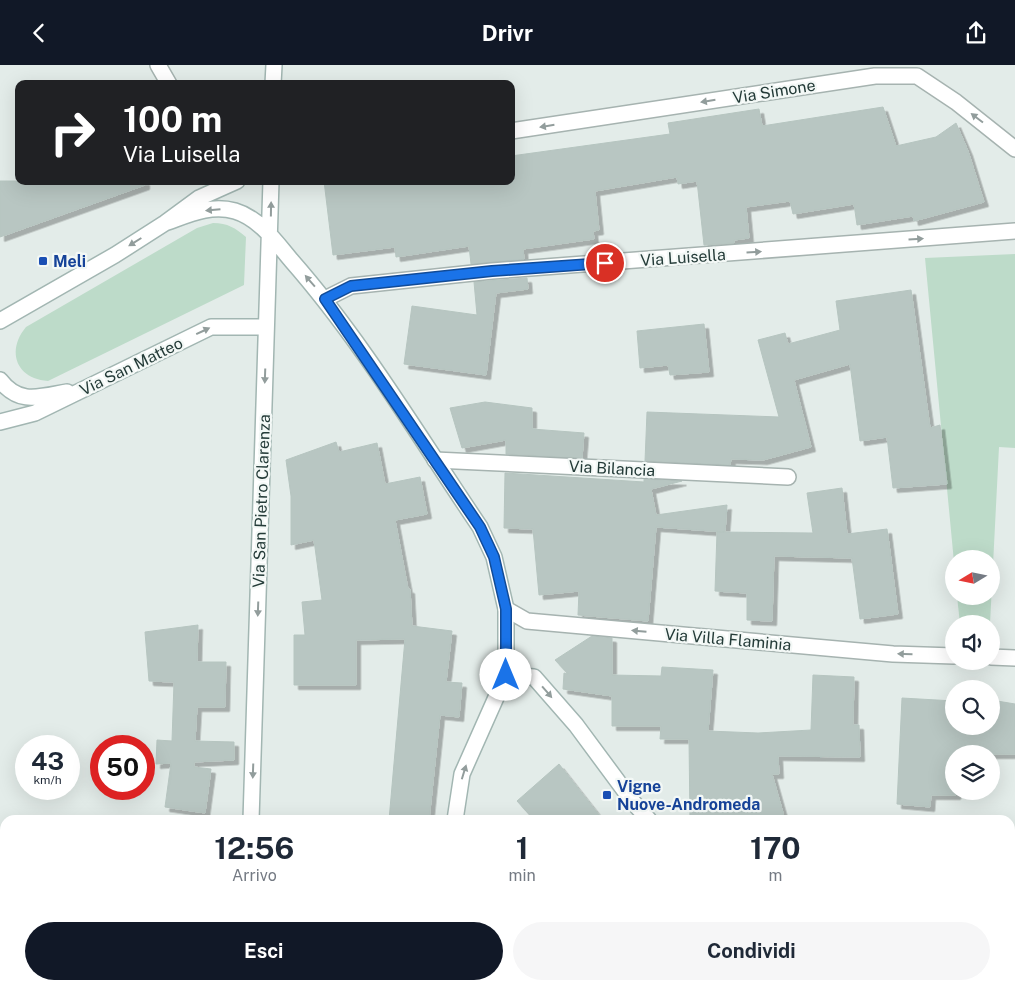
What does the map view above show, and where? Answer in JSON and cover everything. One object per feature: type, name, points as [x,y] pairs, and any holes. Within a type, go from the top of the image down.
[{"type":"main road","points":[[158,65],[167,80]]},
{"type":"main road","points":[[273,80],[274,65]]},
{"type":"main road","name":"Via Simone","points":[[515,130],[918,70],[1015,149]]},
{"type":"main road","points":[[1,321],[165,223],[199,198],[228,185]]},
{"type":"main road","name":"Via San Pietro Clarenza","points":[[251,815],[266,327],[271,236],[271,185]]},
{"type":"main road","points":[[165,223],[199,211],[216,208],[236,211],[271,236],[325,299],[480,527],[494,557],[506,609],[506,675],[462,774],[455,815]]},
{"type":"main road","name":"Via Luisella","points":[[325,299],[351,286],[492,271],[1015,231]]},
{"type":"main road","name":"Via San Matteo","points":[[0,422],[35,413],[211,327],[266,327]]},
{"type":"main road","points":[[0,380],[9,392],[32,398],[81,390]]},
{"type":"main road","name":"Via Bilancia","points":[[435,460],[788,477]]},
{"type":"main road","name":"Via Villa Flaminia","points":[[506,609],[527,621],[893,654],[945,656]]},
{"type":"main road","points":[[1000,657],[1015,658]]},
{"type":"main road","points":[[506,675],[534,677],[576,725],[645,815]]},
{"type":"green space","points":[[213,223],[231,227],[246,237],[244,285],[48,381],[28,375],[22,369],[16,354],[16,345],[26,327],[197,228]]},
{"type":"green space","points":[[1015,254],[1015,448],[999,447],[994,550],[953,550],[925,258]]},
{"type":"green space","points":[[958,605],[991,605],[990,615],[959,615]]},
{"type":"building","points":[[883,107],[896,146],[936,137],[956,123],[968,151],[984,202],[914,221],[913,216],[857,225],[854,204],[793,214],[790,201],[746,207],[749,238],[734,240],[734,243],[704,245],[697,181],[678,184],[677,177],[595,191],[599,230],[593,231],[594,239],[523,249],[524,259],[471,264],[469,246],[396,257],[395,247],[333,255],[324,185],[515,185],[515,155],[670,134],[668,123],[759,109],[762,126]]},
{"type":"building","points":[[0,181],[15,181],[15,185],[145,185],[0,237]]},
{"type":"building","points":[[527,278],[528,289],[496,293],[486,375],[404,364],[412,306],[477,315],[474,282]]},
{"type":"building","points":[[911,290],[930,428],[940,425],[947,484],[893,488],[887,437],[860,441],[850,364],[794,380],[811,447],[763,460],[731,459],[730,465],[645,461],[647,412],[779,417],[758,340],[785,333],[788,344],[840,330],[836,301]]},
{"type":"building","points":[[704,324],[709,372],[670,375],[668,365],[640,368],[637,331]]},
{"type":"building","points":[[485,402],[532,408],[532,429],[584,433],[582,458],[506,454],[506,440],[462,448],[450,408]]},
{"type":"building","points":[[336,442],[339,452],[377,443],[385,484],[420,477],[427,514],[395,520],[408,589],[410,589],[412,626],[452,631],[446,682],[462,683],[459,717],[440,715],[430,815],[389,815],[405,639],[356,640],[356,685],[294,685],[294,635],[305,635],[302,602],[322,600],[314,540],[291,545],[291,496],[286,460]]},
{"type":"building","points":[[505,473],[644,482],[644,479],[682,481],[651,489],[656,515],[727,505],[725,532],[656,527],[648,621],[578,615],[579,591],[539,595],[533,529],[504,528]]},
{"type":"building","points":[[842,488],[847,534],[887,529],[898,614],[860,619],[852,558],[774,556],[772,621],[747,620],[747,593],[715,591],[717,532],[813,533],[807,493]]},
{"type":"building","points":[[198,625],[197,662],[226,662],[225,707],[197,707],[195,741],[234,742],[234,760],[194,762],[194,767],[211,769],[205,813],[165,807],[171,763],[156,764],[157,740],[172,741],[174,682],[149,681],[145,632]]},
{"type":"building","points":[[592,636],[612,638],[612,675],[661,676],[662,667],[713,670],[708,731],[758,733],[811,730],[813,675],[854,677],[853,725],[859,725],[860,757],[778,756],[779,774],[772,774],[784,815],[690,815],[689,739],[660,739],[661,726],[612,726],[612,696],[563,689],[564,673],[568,674],[555,660]]},
{"type":"building","points":[[902,698],[945,700],[945,735],[1000,735],[1000,702],[1015,704],[1015,754],[1000,754],[1000,745],[945,745],[945,795],[931,795],[930,807],[897,804]]},
{"type":"building","points":[[559,764],[599,815],[530,815],[517,801]]},
{"type":"place","name":"Meli","points":[[43,261]]},
{"type":"place","name":"Vigne Nuove-Andromeda","points":[[607,795]]},
{"type":"route","points":[[506,675],[506,609],[494,557],[480,527],[325,299],[351,286],[492,271],[605,263]]}]
